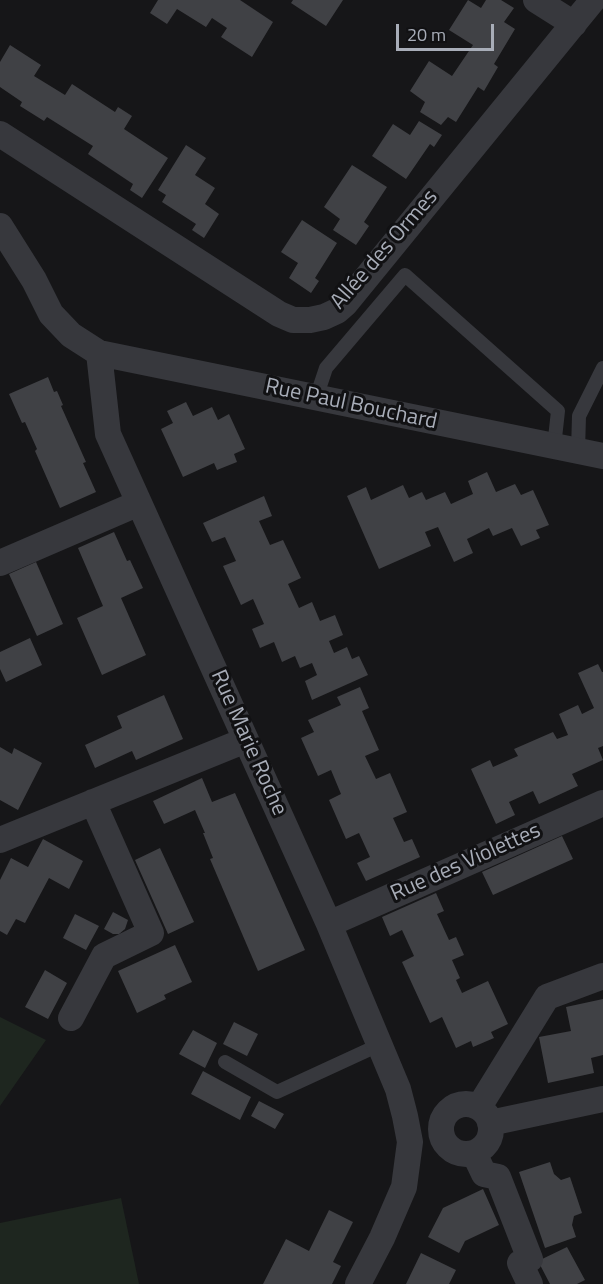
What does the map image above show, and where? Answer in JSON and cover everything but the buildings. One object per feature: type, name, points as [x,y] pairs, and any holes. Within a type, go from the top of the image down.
[{"type":"street","points":[[536,0],[574,24]]},
{"type":"street","name":"Allée des Ormes","points":[[0,134],[279,314],[293,320],[310,321],[337,311],[345,304],[593,0]]},
{"type":"street","points":[[0,226],[34,280],[51,314],[71,335],[99,353]]},
{"type":"street","name":"Rue Paul Bouchard","points":[[99,353],[603,456]]},
{"type":"street","name":"Rue Marie Roche","points":[[99,353],[108,434],[329,924],[398,1089],[410,1142],[404,1187],[382,1238],[358,1284]]},
{"type":"street","points":[[0,563],[139,503]]},
{"type":"street","points":[[0,840],[246,740]]},
{"type":"street","points":[[70,1018],[104,956],[151,933],[93,802]]},
{"type":"street","name":"Rue des Violettes","points":[[329,924],[603,803]]},
{"type":"street","points":[[485,1115],[547,997],[603,976]]},
{"type":"street","points":[[485,1115],[603,1099]]},
{"type":"street","points":[[469,1104],[485,1115],[491,1132],[482,1148],[474,1153],[464,1154],[453,1151],[446,1144],[441,1134],[441,1125],[444,1116],[451,1109],[469,1104]]},
{"type":"street","points":[[410,1142],[441,1134]]},
{"type":"street","points":[[474,1153],[484,1174],[498,1177],[530,1259],[520,1263],[530,1284]]},
{"type":"lane","points":[[316,398],[326,368],[405,275],[558,411],[566,449]]},
{"type":"lane","points":[[566,449],[579,416],[603,368]]},
{"type":"lane","points":[[225,1062],[277,1092],[379,1045]]},
{"type":"shaded area","points":[[0,1017],[46,1040],[0,1106]]},
{"type":"shaded area","points":[[121,1198],[139,1284],[0,1284],[0,1223]]}]
